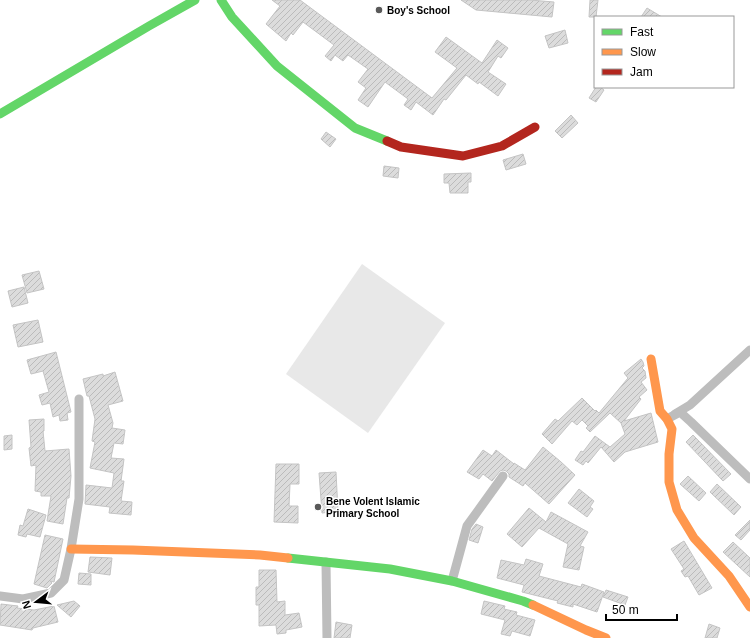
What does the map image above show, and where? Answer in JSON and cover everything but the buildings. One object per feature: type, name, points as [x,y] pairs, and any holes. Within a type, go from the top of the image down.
[{"type":"street","points":[[0,114],[195,0]]},
{"type":"street","points":[[221,0],[232,17],[277,66],[355,128],[400,147],[463,156],[502,146],[535,127]]},
{"type":"street","points":[[667,419],[690,405],[750,350]]},
{"type":"street","points":[[651,359],[660,411],[667,419],[672,429],[669,454],[669,482],[677,510],[694,538],[729,576],[750,607]]},
{"type":"street","points":[[0,596],[23,599],[51,593],[64,580],[71,549],[79,498],[79,399]]},
{"type":"street","points":[[667,419],[680,412],[750,479]]},
{"type":"street","points":[[452,581],[467,526],[503,476]]},
{"type":"street","points":[[71,549],[260,555],[390,569],[452,581],[523,600],[606,638]]},
{"type":"street","points":[[326,562],[327,638]]},
{"type":"shaded area","points":[[362,264],[445,323],[368,433],[286,374]]},
{"type":"traffic: fast","points":[[0,114],[195,0]]},
{"type":"traffic: fast","points":[[221,0],[232,17],[277,66],[355,128],[387,141]]},
{"type":"traffic: fast","points":[[288,558],[390,569],[452,581],[533,605]]},
{"type":"traffic: slow","points":[[651,359],[660,411],[667,419],[672,429],[669,454],[669,482],[677,510],[694,538],[729,576],[750,607]]},
{"type":"traffic: slow","points":[[71,549],[260,555],[288,558]]},
{"type":"traffic: slow","points":[[533,605],[606,638]]},
{"type":"traffic: jam","points":[[387,141],[401,147],[463,156],[502,146],[535,127]]},
{"type":"place","name":"Boy's School","points":[[379,10]]},
{"type":"place","name":"Bene Volent Islamic Primary School","points":[[318,507]]}]
